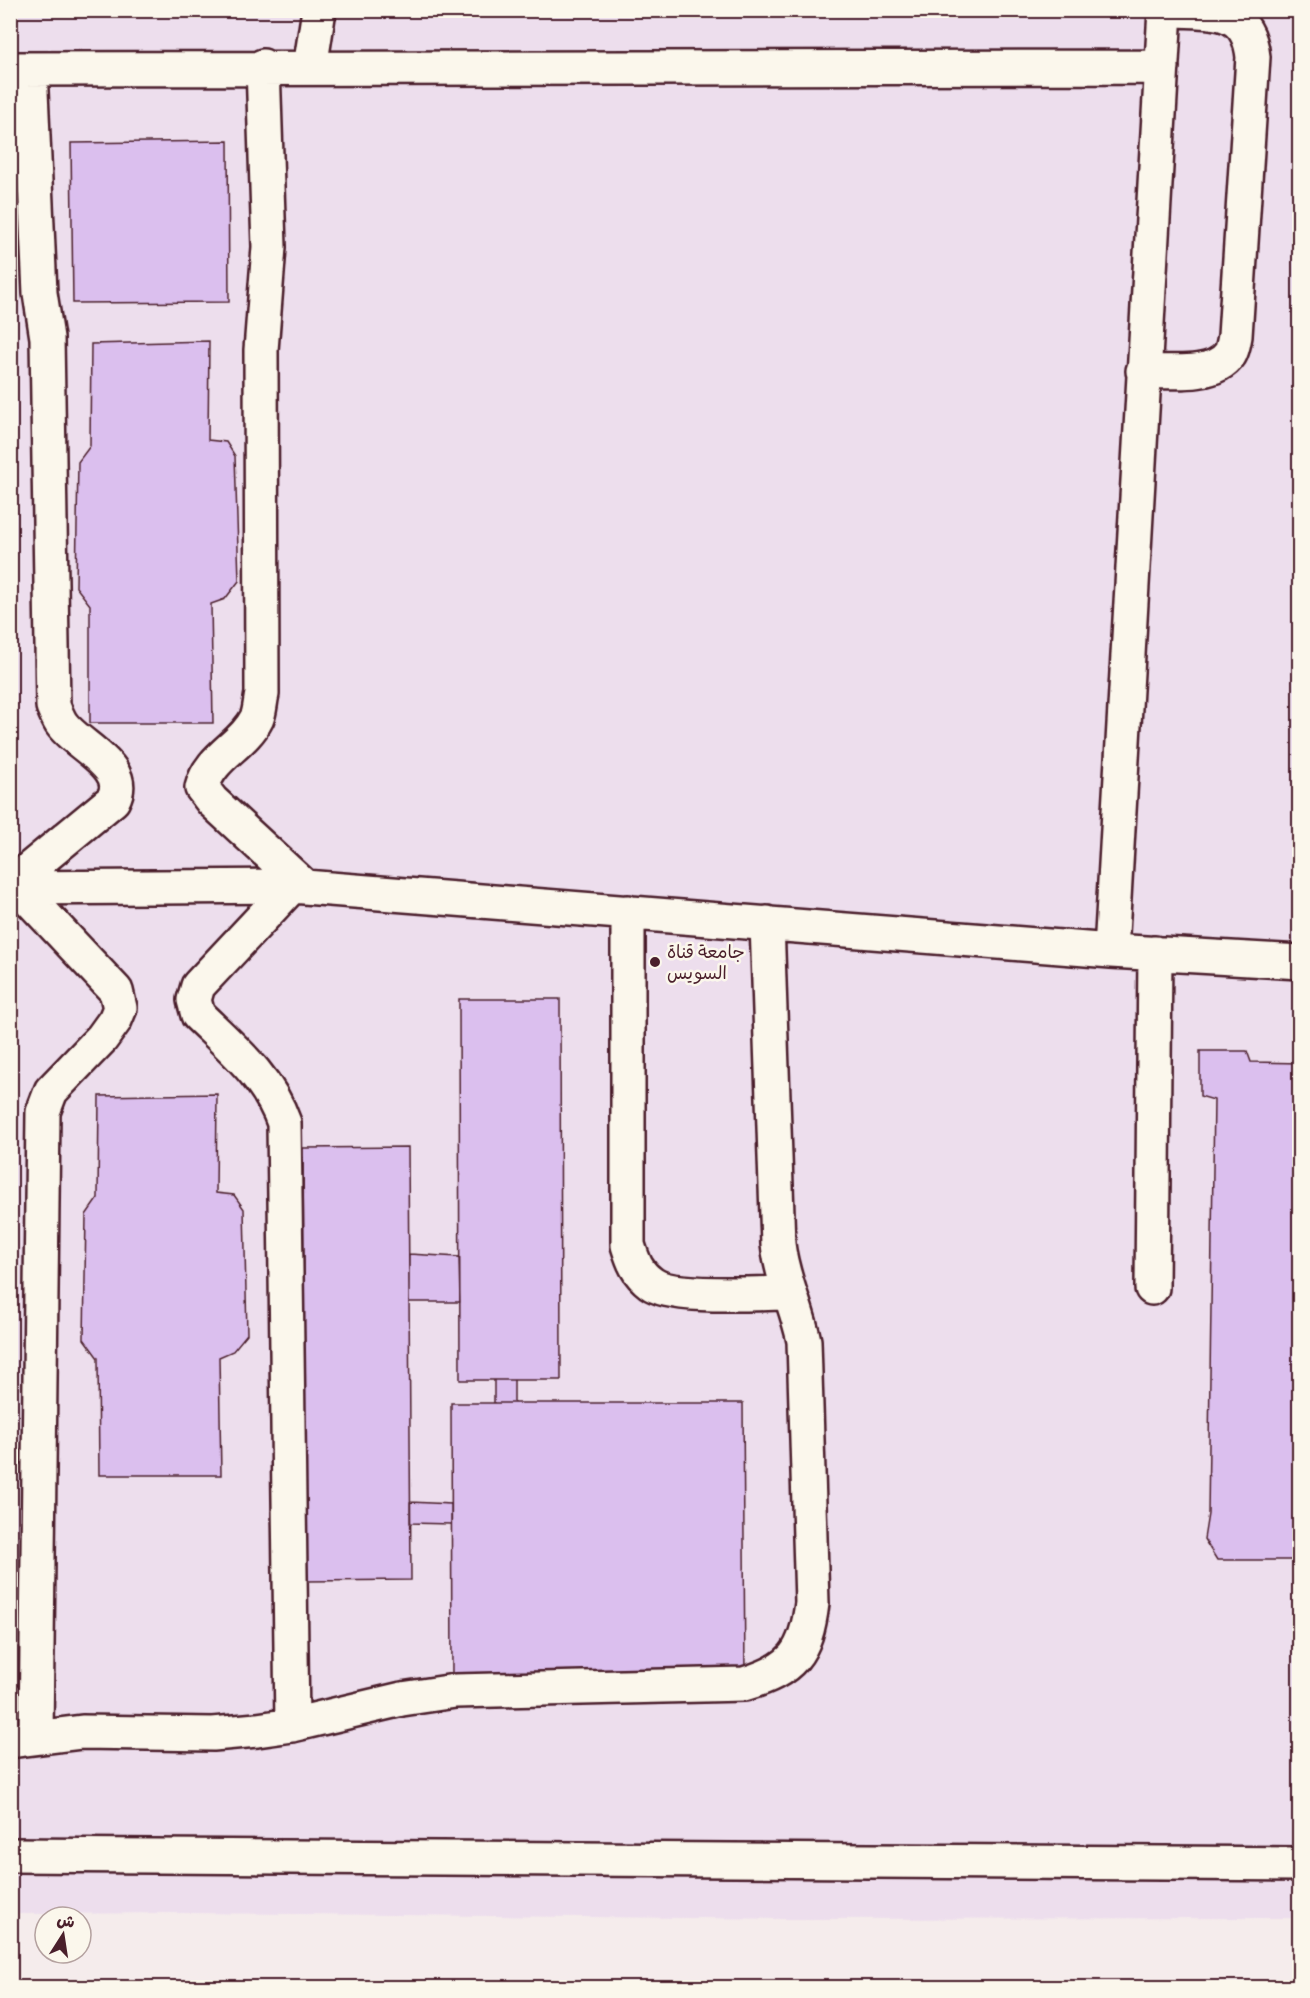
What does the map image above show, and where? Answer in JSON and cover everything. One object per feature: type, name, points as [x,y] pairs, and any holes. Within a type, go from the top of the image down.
[{"type":"lane","points":[[310,68],[319,10]]},
{"type":"lane","points":[[1112,951],[1165,10]]},
{"type":"lane","points":[[1143,371],[1200,370],[1218,366],[1231,353],[1235,336],[1253,57],[1251,40],[1243,26],[1230,16],[1214,12],[1178,10]]},
{"type":"lane","points":[[263,66],[268,247],[261,350],[262,694],[258,716],[245,735],[214,762],[205,776],[202,788],[212,801],[298,887]]},
{"type":"lane","points":[[14,887],[113,800],[118,790],[115,774],[62,724],[53,706],[47,338],[40,293],[20,69],[263,66],[310,68],[1162,67]]},
{"type":"lane","points":[[14,887],[298,887],[1112,951],[1299,962]]},
{"type":"lane","points":[[14,887],[116,991],[120,1008],[115,1020],[102,1038],[51,1091],[44,1112],[23,1738],[81,1732],[213,1734],[292,1725],[402,1699],[455,1691],[744,1683],[772,1675],[795,1657],[809,1632],[812,1603],[804,1341],[799,1316],[788,1293],[778,1244],[767,923]]},
{"type":"lane","points":[[292,1725],[284,1123],[276,1100],[263,1080],[198,1015],[194,1000],[198,986],[298,887]]},
{"type":"lane","points":[[628,912],[628,1245],[635,1268],[652,1285],[676,1292],[788,1293]]},
{"type":"lane","points":[[1152,1288],[1155,953]]},
{"type":"lane","points":[[10,1855],[1299,1864]]},
{"type":"shaded area","name":"جامعة قناة السويس","points":[[10,11],[1299,11],[1299,1918],[787,1919],[93,1914],[93,1905],[33,1905],[33,1914],[11,1914]]},
{"type":"building","points":[[228,141],[229,302],[73,303],[71,143]]},
{"type":"building","points":[[209,341],[208,440],[226,442],[235,456],[239,581],[225,599],[211,604],[213,723],[90,723],[90,605],[76,587],[78,462],[90,446],[91,344]]},
{"type":"building","points":[[459,999],[560,999],[561,1380],[460,1380]]},
{"type":"building","points":[[1200,1051],[1247,1051],[1251,1062],[1300,1063],[1300,1560],[1217,1560],[1204,1539],[1208,1514],[1214,1100],[1200,1096]]},
{"type":"building","points":[[1200,1051],[1247,1051],[1251,1062],[1300,1063],[1300,1560],[1217,1560],[1204,1539],[1208,1514],[1214,1100],[1200,1096]]},
{"type":"building","points":[[217,1094],[216,1193],[234,1195],[244,1209],[247,1334],[233,1351],[219,1357],[221,1475],[99,1475],[98,1358],[84,1339],[86,1215],[98,1198],[99,1096]]},
{"type":"building","points":[[408,1147],[411,1580],[306,1581],[303,1148]]},
{"type":"building","points":[[10,1154],[14,1581],[10,1581]]},
{"type":"building","points":[[409,1254],[459,1257],[460,1302],[409,1302]]},
{"type":"building","points":[[494,1380],[514,1380],[514,1403],[494,1403]]},
{"type":"building","points":[[451,1403],[743,1403],[745,1679],[452,1679]]},
{"type":"building","points":[[410,1502],[451,1504],[451,1524],[410,1523]]},
{"type":"place","name":"جامعة قناة السويس","points":[[655,962]]}]
